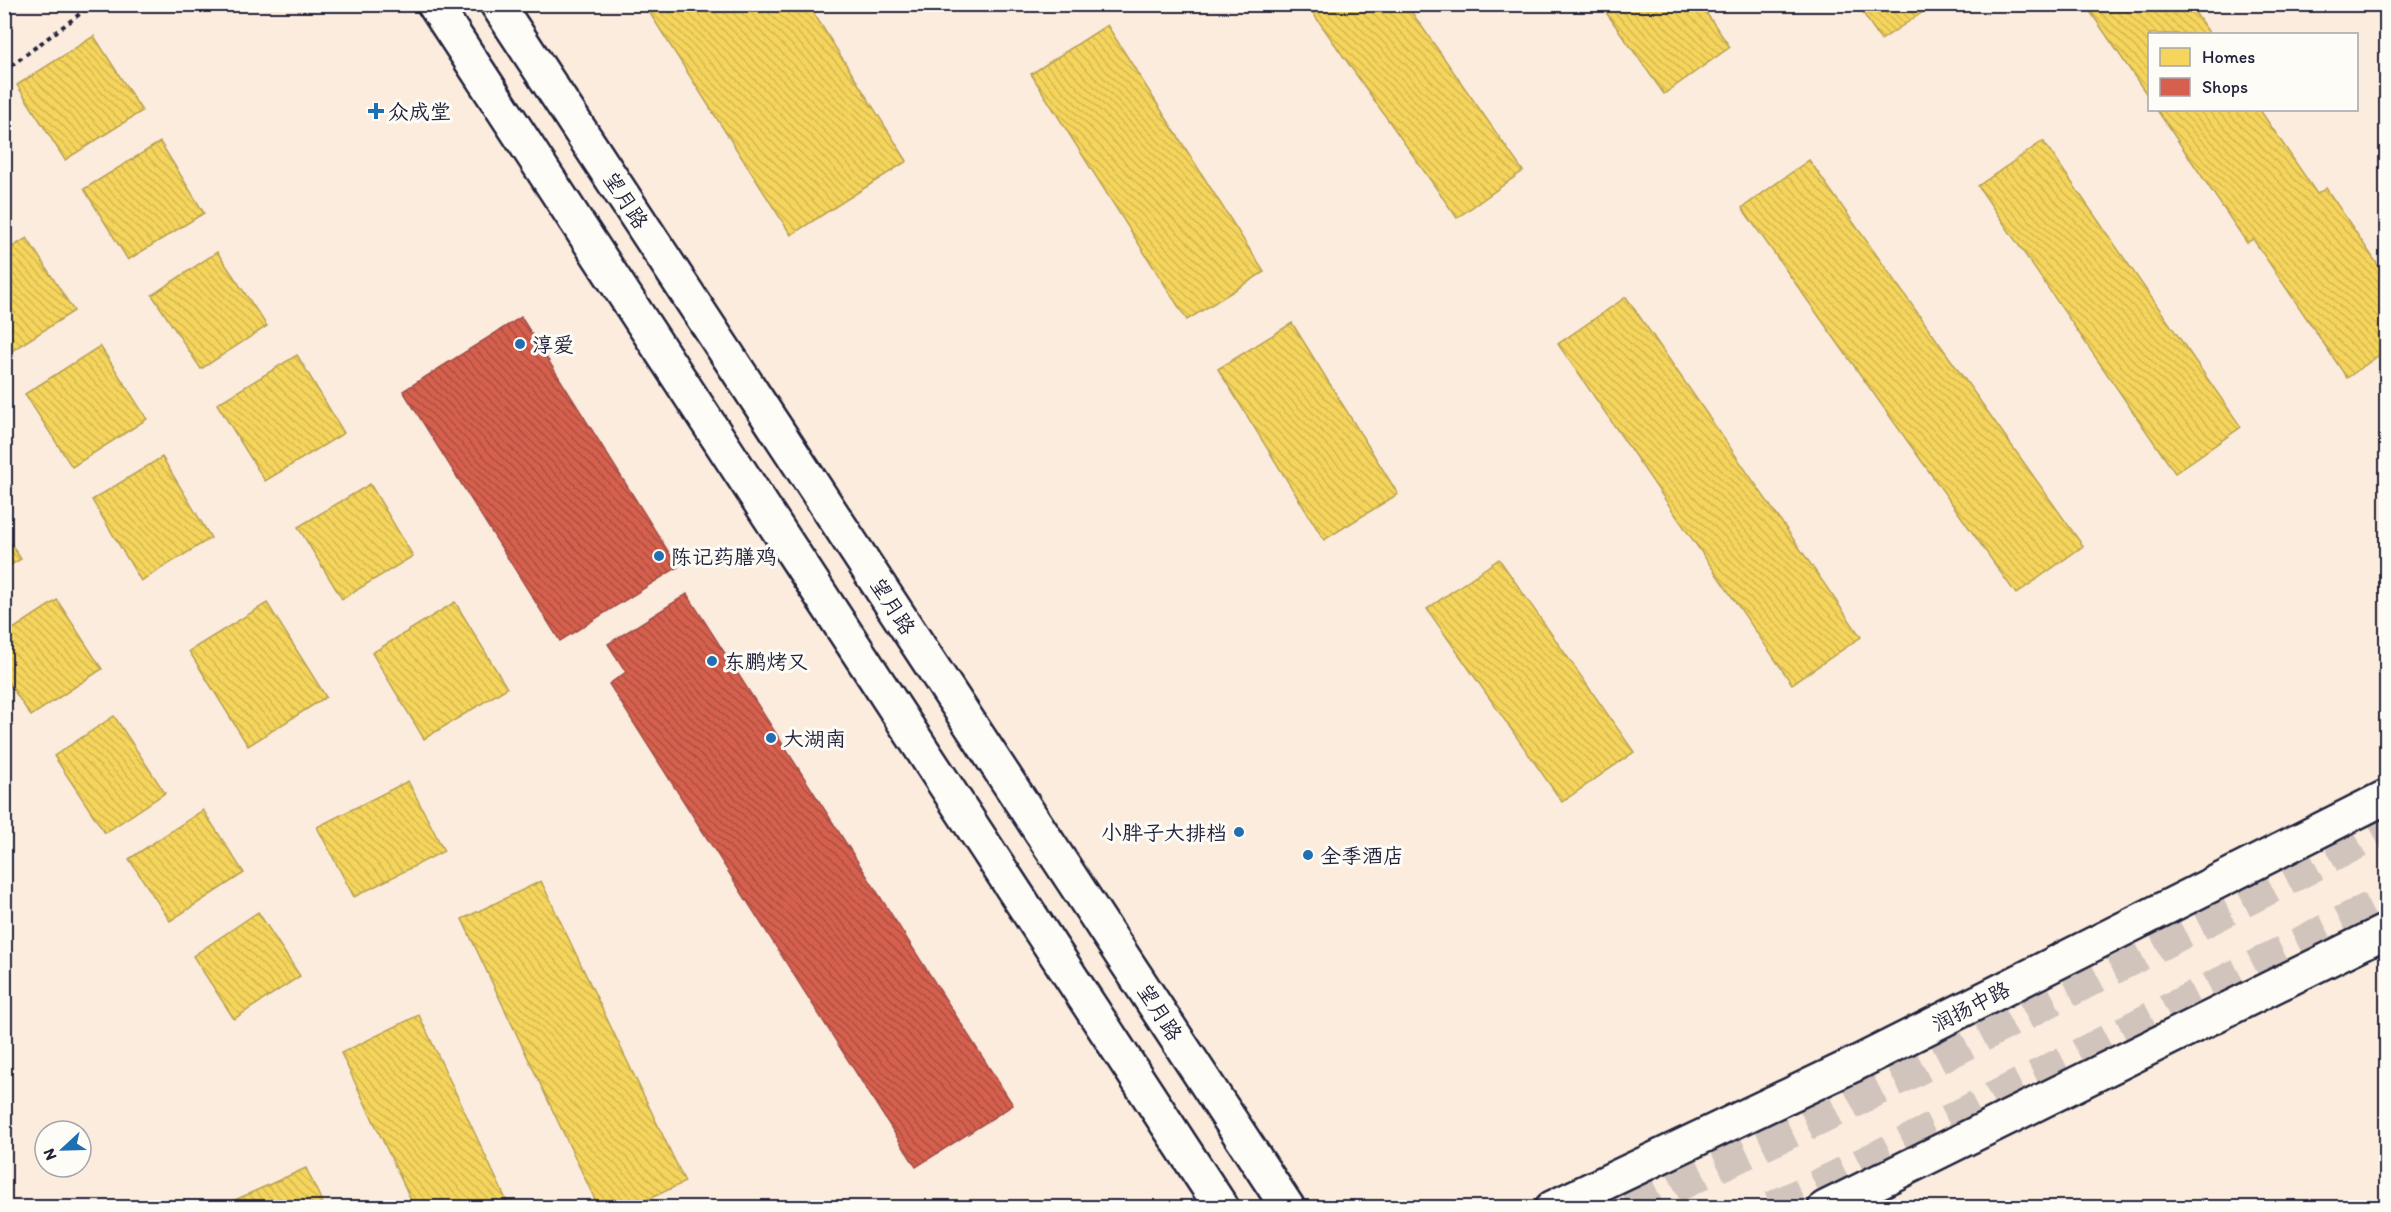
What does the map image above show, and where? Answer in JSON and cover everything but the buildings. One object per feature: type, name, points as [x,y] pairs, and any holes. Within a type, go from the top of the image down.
[{"type":"street","points":[[434,4],[1222,1208]]},
{"type":"street","name":"望月路","points":[[497,4],[1288,1208]]},
{"type":"street","name":"润扬中路","points":[[1552,1208],[1855,1064],[2386,797]]},
{"type":"street","points":[[1825,1208],[2386,931]]},
{"type":"path","points":[[4,71],[93,4]]},
{"type":"tunnel","points":[[1629,1208],[1847,1105],[2386,828]]},
{"type":"tunnel","points":[[1772,1208],[2386,900]]},
{"type":"place","name":"众成堂","points":[[376,111]]},
{"type":"place","name":"淳爱","points":[[520,344]]},
{"type":"place","name":"陈记药膳鸡","points":[[659,556]]},
{"type":"place","name":"东鹏烤又","points":[[712,661]]},
{"type":"place","name":"大湖南","points":[[771,738]]},
{"type":"place","name":"小胖子大排档","points":[[1239,832]]},
{"type":"place","name":"全季酒店","points":[[1308,855]]}]
